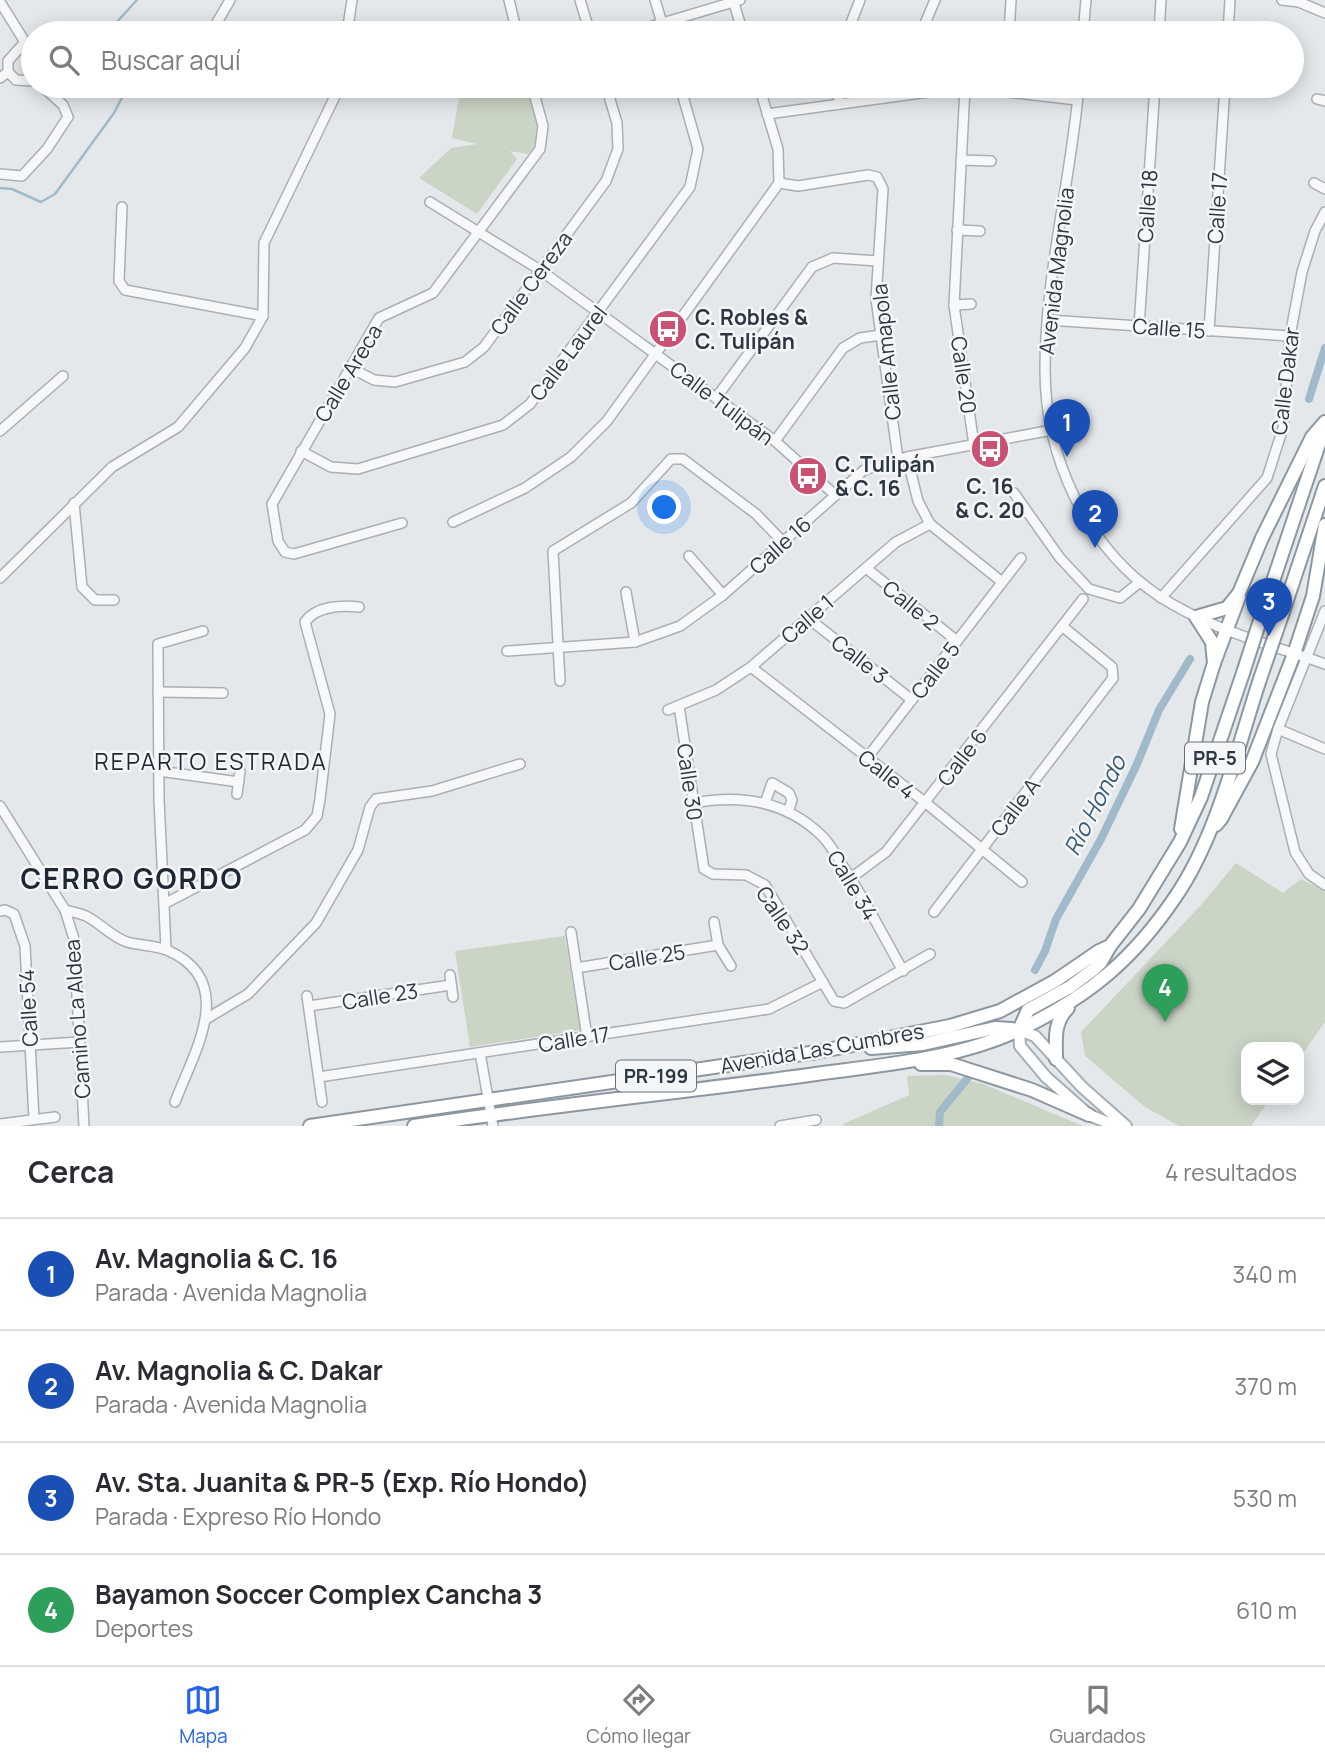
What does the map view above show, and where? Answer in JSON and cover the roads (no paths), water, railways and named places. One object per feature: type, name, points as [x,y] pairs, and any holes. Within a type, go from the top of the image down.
[{"type":"highway","points":[[1214,663],[1212,642],[1196,617],[1227,607],[1239,593],[1262,538],[1312,437],[1325,424]]},
{"type":"highway","name":"PR-5","points":[[1000,1011],[1044,988],[1110,946],[1139,909],[1180,842],[1209,776],[1325,424]]},
{"type":"highway","name":"PR-5","points":[[1019,1030],[1076,1000],[1111,974],[1150,932],[1183,886],[1210,831],[1325,486]]},
{"type":"highway","points":[[1210,831],[1221,819],[1245,775],[1300,656],[1325,525]]},
{"type":"highway","points":[[1180,842],[1198,724],[1214,663],[1239,602],[1239,593]]},
{"type":"highway","points":[[817,1052],[923,1044],[995,1028],[1019,1030],[1028,1010],[1070,987],[1094,969],[1110,946]]},
{"type":"highway","points":[[1056,1059],[1058,1019],[1076,1000]]},
{"type":"highway","name":"Avenida Las Cumbres","points":[[310,1126],[817,1052],[950,1026],[1000,1011]]},
{"type":"highway","name":"Avenida Las Cumbres","points":[[414,1126],[493,1120],[900,1063],[976,1046],[1019,1030]]},
{"type":"highway","points":[[900,1063],[951,1064],[1032,1090],[1090,1115]]},
{"type":"highway","points":[[459,1126],[474,1126]]},
{"type":"main road","points":[[1116,1126],[1090,1115],[1046,1077],[1020,1046],[1019,1030],[1035,1036],[1090,1094],[1126,1126]]},
{"type":"street","points":[[218,21],[230,0]]},
{"type":"street","points":[[349,21],[352,0]]},
{"type":"street","points":[[509,0],[514,21]]},
{"type":"street","points":[[580,0],[586,21]]},
{"type":"street","points":[[655,0],[661,21]]},
{"type":"street","points":[[851,21],[860,0]]},
{"type":"street","points":[[926,21],[935,0]]},
{"type":"street","points":[[1010,21],[1011,0]]},
{"type":"street","points":[[1084,21],[1086,0]]},
{"type":"street","points":[[1160,21],[1161,0]]},
{"type":"street","points":[[1229,21],[1230,0]]},
{"type":"street","points":[[1282,0],[1299,1],[1325,13]]},
{"type":"street","points":[[669,21],[736,1],[740,21]]},
{"type":"street","points":[[0,2],[21,36]]},
{"type":"street","points":[[21,46],[8,61],[8,72],[16,80],[21,80]]},
{"type":"street","points":[[0,78],[8,72]]},
{"type":"street","points":[[0,174],[22,177],[47,149],[68,117],[63,105],[55,98]]},
{"type":"street","points":[[0,578],[112,467],[178,426],[245,348],[263,316],[264,243],[334,98]]},
{"type":"street","name":"Calle Areca","points":[[402,523],[294,554],[285,552],[278,541],[272,504],[379,318],[433,293],[540,149],[543,126],[535,98]]},
{"type":"street","name":"Calle Cereza","points":[[349,367],[374,380],[395,382],[465,362],[484,347],[606,181],[618,149],[617,123],[610,98]]},
{"type":"street","name":"Calle Laurel","points":[[301,451],[331,467],[358,469],[503,425],[530,404],[690,187],[698,149],[683,98]]},
{"type":"street","points":[[453,522],[525,488],[570,457],[607,421],[657,355],[779,183],[778,149],[762,98]]},
{"type":"street","points":[[839,98],[839,104]]},
{"type":"street","points":[[767,114],[872,98]]},
{"type":"street","name":"Calle 20","points":[[964,98],[954,305],[974,445]]},
{"type":"street","points":[[1065,98],[1077,100]]},
{"type":"street","name":"Calle 18","points":[[1139,327],[1154,98]]},
{"type":"street","name":"Calle 17","points":[[1209,331],[1224,98]]},
{"type":"street","name":"Avenida Magnolia","points":[[1077,100],[1048,320],[1045,371],[1052,430],[1065,478],[1084,517],[1111,554],[1161,598],[1227,630],[1325,664]]},
{"type":"street","points":[[961,160],[991,161]]},
{"type":"street","name":"Calle Amapola","points":[[779,183],[798,186],[868,175],[877,177],[883,189],[876,299],[881,335],[902,458],[930,524]]},
{"type":"street","points":[[1314,183],[1325,189]]},
{"type":"street","name":"Calle Tulipán","points":[[430,202],[540,270],[599,312],[775,442],[834,494]]},
{"type":"street","points":[[122,207],[119,281],[125,290],[263,316]]},
{"type":"street","name":"Calle Dakar","points":[[1161,598],[1268,478],[1283,428],[1290,336],[1302,272],[1315,231],[1325,212]]},
{"type":"street","points":[[957,230],[980,231]]},
{"type":"street","points":[[716,398],[812,267],[833,258],[878,261]]},
{"type":"street","name":"Calle 20","points":[[954,305],[971,304]]},
{"type":"street","name":"Calle 15","points":[[1048,320],[1290,336]]},
{"type":"street","points":[[775,442],[844,348],[860,338],[881,335]]},
{"type":"street","points":[[0,430],[63,376]]},
{"type":"street","name":"Calle 16","points":[[507,651],[635,642],[680,626],[723,595],[864,470],[902,458],[1052,430]]},
{"type":"street","points":[[560,681],[553,551],[631,503],[671,459],[682,459],[756,514],[784,543]]},
{"type":"street","points":[[1014,493],[1060,558],[1089,589],[1119,598],[1140,582]]},
{"type":"street","points":[[74,503],[82,587],[95,600],[114,600]]},
{"type":"street","points":[[930,524],[1002,582]]},
{"type":"street","name":"Calle 1","points":[[667,710],[716,690],[751,667],[896,542],[930,524]]},
{"type":"street","points":[[689,556],[723,595]]},
{"type":"street","name":"Calle 5","points":[[867,758],[1021,558]]},
{"type":"street","name":"Calle 2","points":[[866,568],[957,641]]},
{"type":"street","points":[[626,592],[635,642]]},
{"type":"street","name":"Calle 6","points":[[851,878],[886,852],[1083,599]]},
{"type":"street","points":[[164,904],[305,830],[317,816],[330,714],[305,622],[310,615],[339,605],[359,607]]},
{"type":"street","points":[[1325,611],[1300,656],[1271,754],[1295,852],[1309,874],[1325,885]]},
{"type":"street","name":"Calle 3","points":[[808,618],[912,700]]},
{"type":"street","name":"Calle A","points":[[934,912],[1113,678],[1112,667],[1062,626]]},
{"type":"street","points":[[166,949],[159,771],[158,644],[203,631]]},
{"type":"street","name":"Calle 4","points":[[751,667],[926,803],[1022,882]]},
{"type":"street","points":[[158,692],[223,692]]},
{"type":"street","name":"Calle 30","points":[[679,706],[702,857]]},
{"type":"street","points":[[1278,729],[1325,749]]},
{"type":"street","points":[[206,1019],[248,994],[316,923],[358,850],[370,807],[376,799],[432,791],[520,764]]},
{"type":"street","points":[[159,771],[239,782]]},
{"type":"street","points":[[237,794],[240,771]]},
{"type":"street","points":[[765,803],[772,783],[789,793],[792,800],[788,812]]},
{"type":"street","name":"Calle 34","points":[[693,803],[710,800],[753,800],[765,803],[788,812],[824,837],[851,878],[903,971]]},
{"type":"street","name":"Camino La Aldea","points":[[0,806],[65,910],[74,939],[84,1126]]},
{"type":"street","name":"Calle 32","points":[[702,857],[704,869],[713,874],[747,875],[765,885],[823,982]]},
{"type":"street","points":[[65,910],[85,915],[125,942],[166,949],[187,960],[202,978],[208,997],[206,1019],[175,1102]]},
{"type":"street","name":"Calle 54","points":[[0,911],[14,914],[25,946],[34,1119]]},
{"type":"street","points":[[714,922],[718,945],[731,966]]},
{"type":"street","points":[[571,932],[587,1037]]},
{"type":"street","name":"Calle 25","points":[[576,968],[718,945]]},
{"type":"street","points":[[823,982],[834,1000],[844,1003],[930,954]]},
{"type":"street","name":"Calle 23","points":[[318,1077],[308,1001],[451,980],[453,996]]},
{"type":"street","name":"Calle 17","points":[[318,1077],[769,1009],[823,982]]},
{"type":"street","points":[[0,1047],[80,1042]]},
{"type":"street","points":[[480,1053],[493,1120]]},
{"type":"street","points":[[318,1077],[322,1102]]},
{"type":"street","points":[[0,1124],[55,1117]]},
{"type":"street","points":[[780,1126],[817,1120]]},
{"type":"waterway","points":[[118,21],[137,0]]},
{"type":"waterway","points":[[0,188],[12,189],[41,202],[55,194],[114,113],[122,98]]},
{"type":"waterway","name":"Río Hondo","points":[[1309,399],[1325,348]]},
{"type":"waterway","name":"Río Hondo","points":[[1035,970],[1056,919],[1101,839],[1137,764],[1159,710],[1190,659]]},
{"type":"waterway","name":"Río Hondo","points":[[939,1126],[940,1112],[971,1074]]},
{"type":"place","name":"C. Robles & C. Tulipán","points":[[668,329]]},
{"type":"place","name":"C. 16 & C. 20","points":[[990,449]]},
{"type":"place","name":"Av. Magnolia & C. 16","points":[[1067,457]]},
{"type":"place","name":"C. Tulipán & C. 16","points":[[808,476]]},
{"type":"place","name":"Av. Magnolia & C. Dakar","points":[[1095,548]]},
{"type":"place","name":"Av. Sta. Juanita & PR-5 (Exp. Río Hondo)","points":[[1269,636]]},
{"type":"place","name":"Bayamon Soccer Complex Cancha 3","points":[[1165,1022]]},
{"type":"district","name":"REPARTO ESTRADA","points":[[211,761]]},
{"type":"district","name":"CERRO GORDO","points":[[132,878]]}]
